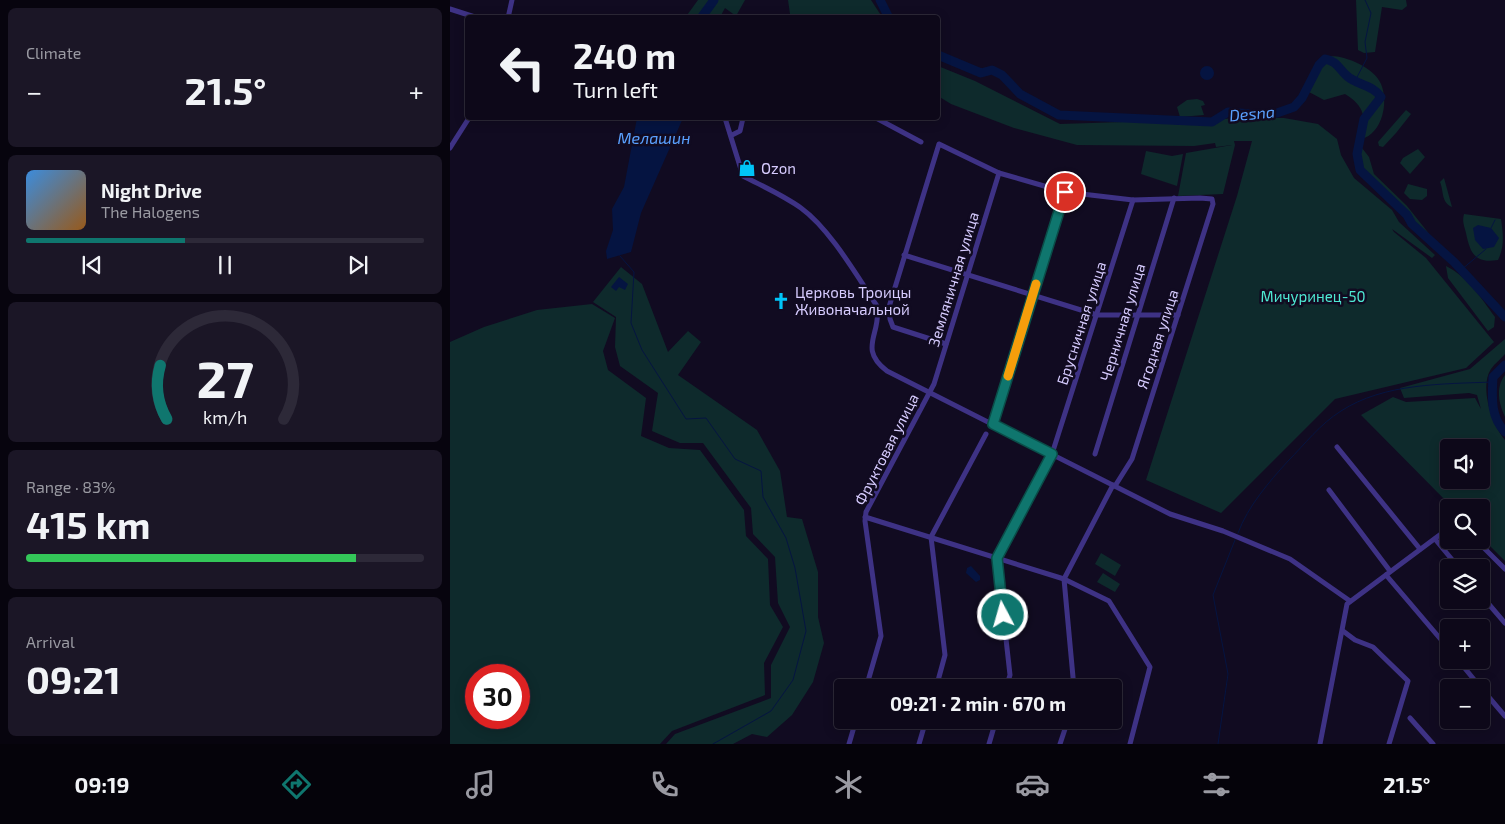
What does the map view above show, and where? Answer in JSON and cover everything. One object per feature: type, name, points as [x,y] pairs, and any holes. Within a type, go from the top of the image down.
[{"type":"street","points":[[509,15],[512,0]]},
{"type":"street","points":[[450,9],[469,15]]},
{"type":"street","points":[[451,146],[468,120]]},
{"type":"street","points":[[726,120],[732,135],[743,176],[800,208],[812,218],[842,255],[877,306],[879,316],[871,347],[872,354],[879,364],[929,392],[1170,514],[1223,531],[1290,559],[1350,601]]},
{"type":"street","points":[[732,135],[740,131],[743,120]]},
{"type":"street","points":[[880,120],[920,142]]},
{"type":"street","points":[[946,344],[893,327],[889,308],[938,144],[999,173],[1065,192],[1133,200],[1174,198]]},
{"type":"street","name":"Земляничная улица","points":[[929,392],[946,344],[999,173]]},
{"type":"street","points":[[993,424],[1065,192]]},
{"type":"street","name":"Ягодная улица","points":[[1064,579],[1114,485],[1132,459],[1213,204],[1209,198],[1174,198]]},
{"type":"street","name":"Черничная улица","points":[[1094,454],[1174,198]]},
{"type":"street","name":"Брусничная улица","points":[[997,558],[1052,454],[1133,200]]},
{"type":"street","points":[[904,255],[1097,314],[1178,315]]},
{"type":"street","name":"Фруктовая улица","points":[[869,679],[881,636],[865,517],[875,493],[929,392]]},
{"type":"street","points":[[938,679],[945,655],[931,537],[986,434]]},
{"type":"street","points":[[1337,447],[1420,549]]},
{"type":"street","points":[[1329,490],[1388,573],[1440,639]]},
{"type":"street","name":"Фруктовая улица","points":[[865,517],[1064,579],[1111,602],[1149,663],[1149,670],[1130,744]]},
{"type":"street","points":[[1320,744],[1350,601],[1440,534]]},
{"type":"street","points":[[1434,538],[1452,559]]},
{"type":"street","points":[[1485,549],[1505,569]]},
{"type":"street","points":[[997,558],[1009,679]]},
{"type":"street","points":[[1064,579],[1073,679]]},
{"type":"street","points":[[1490,606],[1505,623]]},
{"type":"street","points":[[1343,631],[1355,640],[1373,647],[1408,681],[1390,744]]},
{"type":"street","points":[[1465,669],[1474,679]]},
{"type":"street","points":[[1490,698],[1505,716]]},
{"type":"street","points":[[1410,718],[1433,744]]},
{"type":"street","points":[[848,744],[853,729]]},
{"type":"street","points":[[919,744],[923,729]]},
{"type":"street","points":[[989,744],[993,729]]},
{"type":"street","points":[[1060,744],[1065,729]]},
{"type":"green space","points":[[698,0],[745,0],[737,15],[725,8],[721,15],[687,15]]},
{"type":"green space","points":[[788,0],[871,0],[881,15],[792,15],[790,14]]},
{"type":"green space","points":[[1356,0],[1406,0],[1407,6],[1402,10],[1382,7],[1375,52],[1364,53],[1358,50]]},
{"type":"green space","points":[[1329,56],[1351,60],[1359,64],[1373,73],[1381,84],[1384,108],[1379,124],[1369,136],[1362,139],[1364,119],[1357,103],[1352,99],[1345,94],[1324,100],[1309,92],[1320,67]]},
{"type":"green space","name":"Мичуринец-50","points":[[940,67],[975,81],[1060,124],[1284,118],[1318,124],[1337,139],[1341,155],[1354,178],[1392,210],[1399,222],[1435,255],[1432,258],[1392,229],[1426,258],[1494,342],[1466,368],[1335,399],[1221,513],[1146,480],[1237,196],[1252,141],[1234,141],[1235,145],[1223,194],[1178,196],[1186,153],[1232,145],[1216,147],[1215,143],[1194,146],[1077,145],[1014,128],[951,104],[940,97]]},
{"type":"green space","points":[[1197,99],[1203,101],[1205,105],[1201,106],[1204,115],[1180,117],[1177,107],[1187,100]]},
{"type":"green space","points":[[1406,110],[1411,114],[1383,147],[1379,146],[1378,142]]},
{"type":"green space","points":[[1362,148],[1369,157],[1374,174],[1407,206],[1438,245],[1436,250],[1408,214],[1361,169],[1359,155]]},
{"type":"green space","points":[[1418,149],[1425,157],[1410,174],[1400,163],[1403,158]]},
{"type":"green space","points":[[1146,151],[1172,156],[1183,154],[1177,186],[1141,174]]},
{"type":"green space","points":[[1444,178],[1452,207],[1448,205],[1443,196],[1440,182]]},
{"type":"green space","points":[[1408,184],[1427,189],[1427,196],[1422,200],[1410,199],[1404,193]]},
{"type":"green space","points":[[1464,214],[1501,219],[1503,245],[1498,260],[1484,260],[1475,256],[1469,246],[1463,219]]},
{"type":"green space","points":[[1446,266],[1461,276],[1479,295],[1495,317],[1494,327],[1488,331],[1448,278]]},
{"type":"green space","points":[[621,267],[642,284],[668,352],[688,331],[701,342],[678,375],[757,430],[780,471],[787,517],[802,519],[818,572],[818,617],[824,643],[813,682],[792,715],[767,737],[752,734],[733,744],[666,744],[675,734],[771,698],[771,665],[790,627],[778,603],[775,557],[753,534],[751,508],[703,443],[680,443],[652,431],[658,393],[620,366],[615,347],[616,317],[593,302]]},
{"type":"green space","points":[[592,304],[615,318],[603,351],[608,370],[646,398],[641,436],[669,448],[700,450],[744,510],[746,536],[768,559],[770,605],[783,627],[764,663],[765,695],[672,731],[660,744],[450,744],[450,342],[484,327],[537,310]]},
{"type":"green space","points":[[1505,339],[1505,354],[1491,369],[1486,386],[1492,416],[1505,440],[1505,561],[1490,546],[1490,499],[1444,499],[1361,415],[1393,397],[1406,402],[1475,398],[1481,409],[1477,395],[1469,393],[1404,398],[1400,388],[1470,369]]},
{"type":"green space","points":[[1505,375],[1505,417],[1501,407],[1499,391]]},
{"type":"green space","points":[[1101,553],[1121,565],[1115,576],[1095,564]]},
{"type":"green space","points":[[1103,573],[1120,584],[1115,592],[1097,582]]},
{"type":"water","points":[[1207,66],[1212,68],[1214,73],[1212,78],[1207,80],[1202,78],[1200,73],[1202,68]]},
{"type":"water","name":"Мелашин","points":[[637,120],[682,120],[641,213],[631,252],[607,259],[606,251],[613,230],[612,209],[624,187]]},
{"type":"water","points":[[1478,225],[1491,228],[1499,238],[1494,247],[1483,249],[1475,240],[1473,228]]},
{"type":"water","points":[[619,277],[628,284],[625,290],[619,287],[616,291],[611,287]]},
{"type":"water","points":[[971,566],[980,576],[980,580],[976,582],[966,573],[967,568]]},
{"type":"waterway","points":[[703,15],[714,0]]},
{"type":"waterway","name":"Desna","points":[[880,0],[888,15]]},
{"type":"waterway","points":[[1355,81],[1367,58],[1365,42],[1371,13],[1365,0]]},
{"type":"waterway","name":"Desna","points":[[940,56],[981,73],[992,70],[1002,75],[1020,94],[1059,115],[1212,122],[1228,112],[1263,115],[1277,113],[1294,107],[1302,98],[1319,65],[1325,59],[1332,62],[1351,79],[1374,90],[1381,97],[1364,119],[1357,154],[1360,170],[1407,215],[1412,224],[1454,262],[1505,317]]},
{"type":"waterway","points":[[1491,228],[1495,220]]},
{"type":"waterway","points":[[1461,270],[1486,249]]},
{"type":"waterway","points":[[620,256],[634,272],[631,323],[642,350],[686,419],[706,418],[735,459],[761,471],[763,497],[786,538],[795,568],[806,631],[793,680],[771,711],[713,744]]},
{"type":"waterway","name":"Desna","points":[[1505,365],[1493,377],[1492,392],[1494,413],[1505,432]]},
{"type":"waterway","points":[[1238,533],[1247,513],[1274,477],[1319,428],[1341,411],[1358,402],[1395,390],[1434,385],[1493,382]]},
{"type":"waterway","points":[[1218,744],[1228,674],[1213,595],[1235,540]]},
{"type":"slow traffic","points":[[1008,376],[1036,284]]},
{"type":"place","name":"Ozon","points":[[747,168]]},
{"type":"place","name":"Церковь Троицы Живоначальной","points":[[781,301]]},
{"type":"route","points":[[1003,615],[997,558],[1052,454],[993,424],[1065,192]]}]
